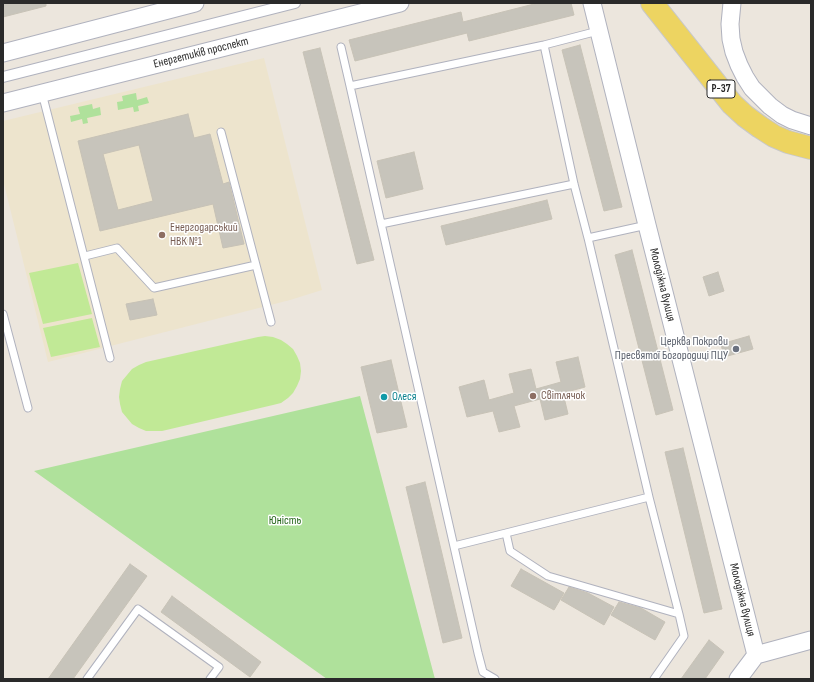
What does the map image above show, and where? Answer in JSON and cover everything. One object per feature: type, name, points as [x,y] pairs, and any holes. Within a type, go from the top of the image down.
[{"type":"main road","name":"Р-37","points":[[652,3],[732,104],[745,116],[774,136],[788,142],[811,148]]},
{"type":"street","points":[[3,53],[192,3]]},
{"type":"street","points":[[3,77],[295,3]]},
{"type":"street","name":"Енергетиків проспект","points":[[3,103],[400,3]]},
{"type":"street","name":"Молодіжна вулиця","points":[[592,3],[756,655]]},
{"type":"street","points":[[732,3],[730,24],[734,52],[745,77],[752,88],[770,106],[782,115],[811,126]]},
{"type":"street","points":[[738,679],[756,655],[811,640]]},
{"type":"lane","points":[[350,86],[544,45],[599,31]]},
{"type":"lane","points":[[544,45],[574,184],[684,636],[654,679]]},
{"type":"lane","points":[[341,47],[478,653],[483,672],[495,679]]},
{"type":"lane","points":[[42,93],[110,358]]},
{"type":"lane","points":[[221,132],[270,322]]},
{"type":"lane","points":[[381,224],[574,184]]},
{"type":"lane","points":[[588,238],[647,224]]},
{"type":"lane","points":[[85,256],[117,248],[154,288],[256,265]]},
{"type":"lane","points":[[3,314],[28,408]]},
{"type":"lane","points":[[454,546],[649,497]]},
{"type":"lane","points":[[506,533],[510,552],[548,576],[678,614]]},
{"type":"lane","points":[[87,679],[138,609],[219,667],[210,679]]},
{"type":"shaded area","name":"Енергодарський НВК №1","points":[[264,58],[322,290],[290,300],[48,362],[3,180],[3,121]]},
{"type":"green space","points":[[136,93],[137,100],[147,97],[149,103],[138,106],[139,111],[134,112],[133,107],[118,110],[117,102],[123,101],[122,96]]},
{"type":"green space","points":[[92,104],[93,109],[100,107],[101,115],[87,118],[88,123],[83,124],[82,119],[71,122],[70,116],[80,114],[78,107]]},
{"type":"green space","points":[[78,263],[92,314],[43,324],[29,273]]},
{"type":"green space","points":[[92,318],[100,347],[51,357],[43,328]]},
{"type":"green space","points":[[265,336],[273,337],[287,344],[293,349],[300,363],[300,379],[297,386],[293,393],[281,403],[162,431],[146,431],[139,428],[132,424],[122,412],[119,397],[122,381],[132,369],[139,365],[146,362]]},
{"type":"green space","name":"Юність","points":[[360,396],[435,679],[327,679],[34,471]]},
{"type":"building","points":[[3,3],[46,3],[46,6],[3,17]]},
{"type":"building","points":[[538,3],[571,3],[574,15],[469,41],[467,33],[355,61],[349,40],[461,12],[463,22]]},
{"type":"building","points":[[580,45],[622,207],[604,211],[562,50]]},
{"type":"building","points":[[320,48],[374,260],[357,264],[303,52]]},
{"type":"building","points":[[188,114],[194,138],[210,134],[223,184],[229,182],[244,244],[223,248],[213,204],[100,231],[78,141]],"holes":[[[139,145],[153,201],[118,210],[103,154]]]},
{"type":"building","points":[[414,152],[423,189],[386,198],[377,161]]},
{"type":"building","points":[[547,200],[552,219],[446,245],[441,226]]},
{"type":"building","points":[[632,250],[673,410],[656,415],[615,255]]},
{"type":"building","points":[[718,272],[724,291],[709,296],[703,277]]},
{"type":"building","points":[[153,299],[157,315],[130,320],[126,304]]},
{"type":"building","points":[[749,336],[753,349],[724,357],[721,344]]},
{"type":"building","name":"Світлячок","points":[[578,357],[585,387],[563,393],[568,414],[545,420],[540,399],[514,406],[520,427],[499,432],[493,411],[467,417],[459,387],[484,380],[489,400],[514,393],[509,374],[531,369],[536,389],[561,382],[556,362]]},
{"type":"building","name":"Олеся","points":[[391,360],[407,427],[377,433],[361,367]]},
{"type":"building","points":[[683,448],[722,609],[704,613],[665,452]]},
{"type":"building","points":[[425,482],[462,638],[443,643],[406,487]]},
{"type":"building","points":[[130,564],[147,576],[73,679],[48,679]]},
{"type":"building","points":[[521,569],[564,593],[554,610],[511,586]]},
{"type":"building","points":[[569,587],[588,593],[614,607],[604,625],[561,600]]},
{"type":"building","points":[[172,596],[261,662],[250,677],[161,612]]},
{"type":"building","points":[[619,602],[641,608],[665,622],[655,640],[611,615]]},
{"type":"building","points":[[709,640],[724,652],[705,679],[681,679]]},
{"type":"place","name":"Енергодарський НВК №1","points":[[162,235]]},
{"type":"place","name":"Церква Покрови Пресвятої Богородиці ПЦУ","points":[[736,349]]},
{"type":"place","name":"Світлячок","points":[[533,396]]},
{"type":"place","name":"Олеся","points":[[384,397]]}]
